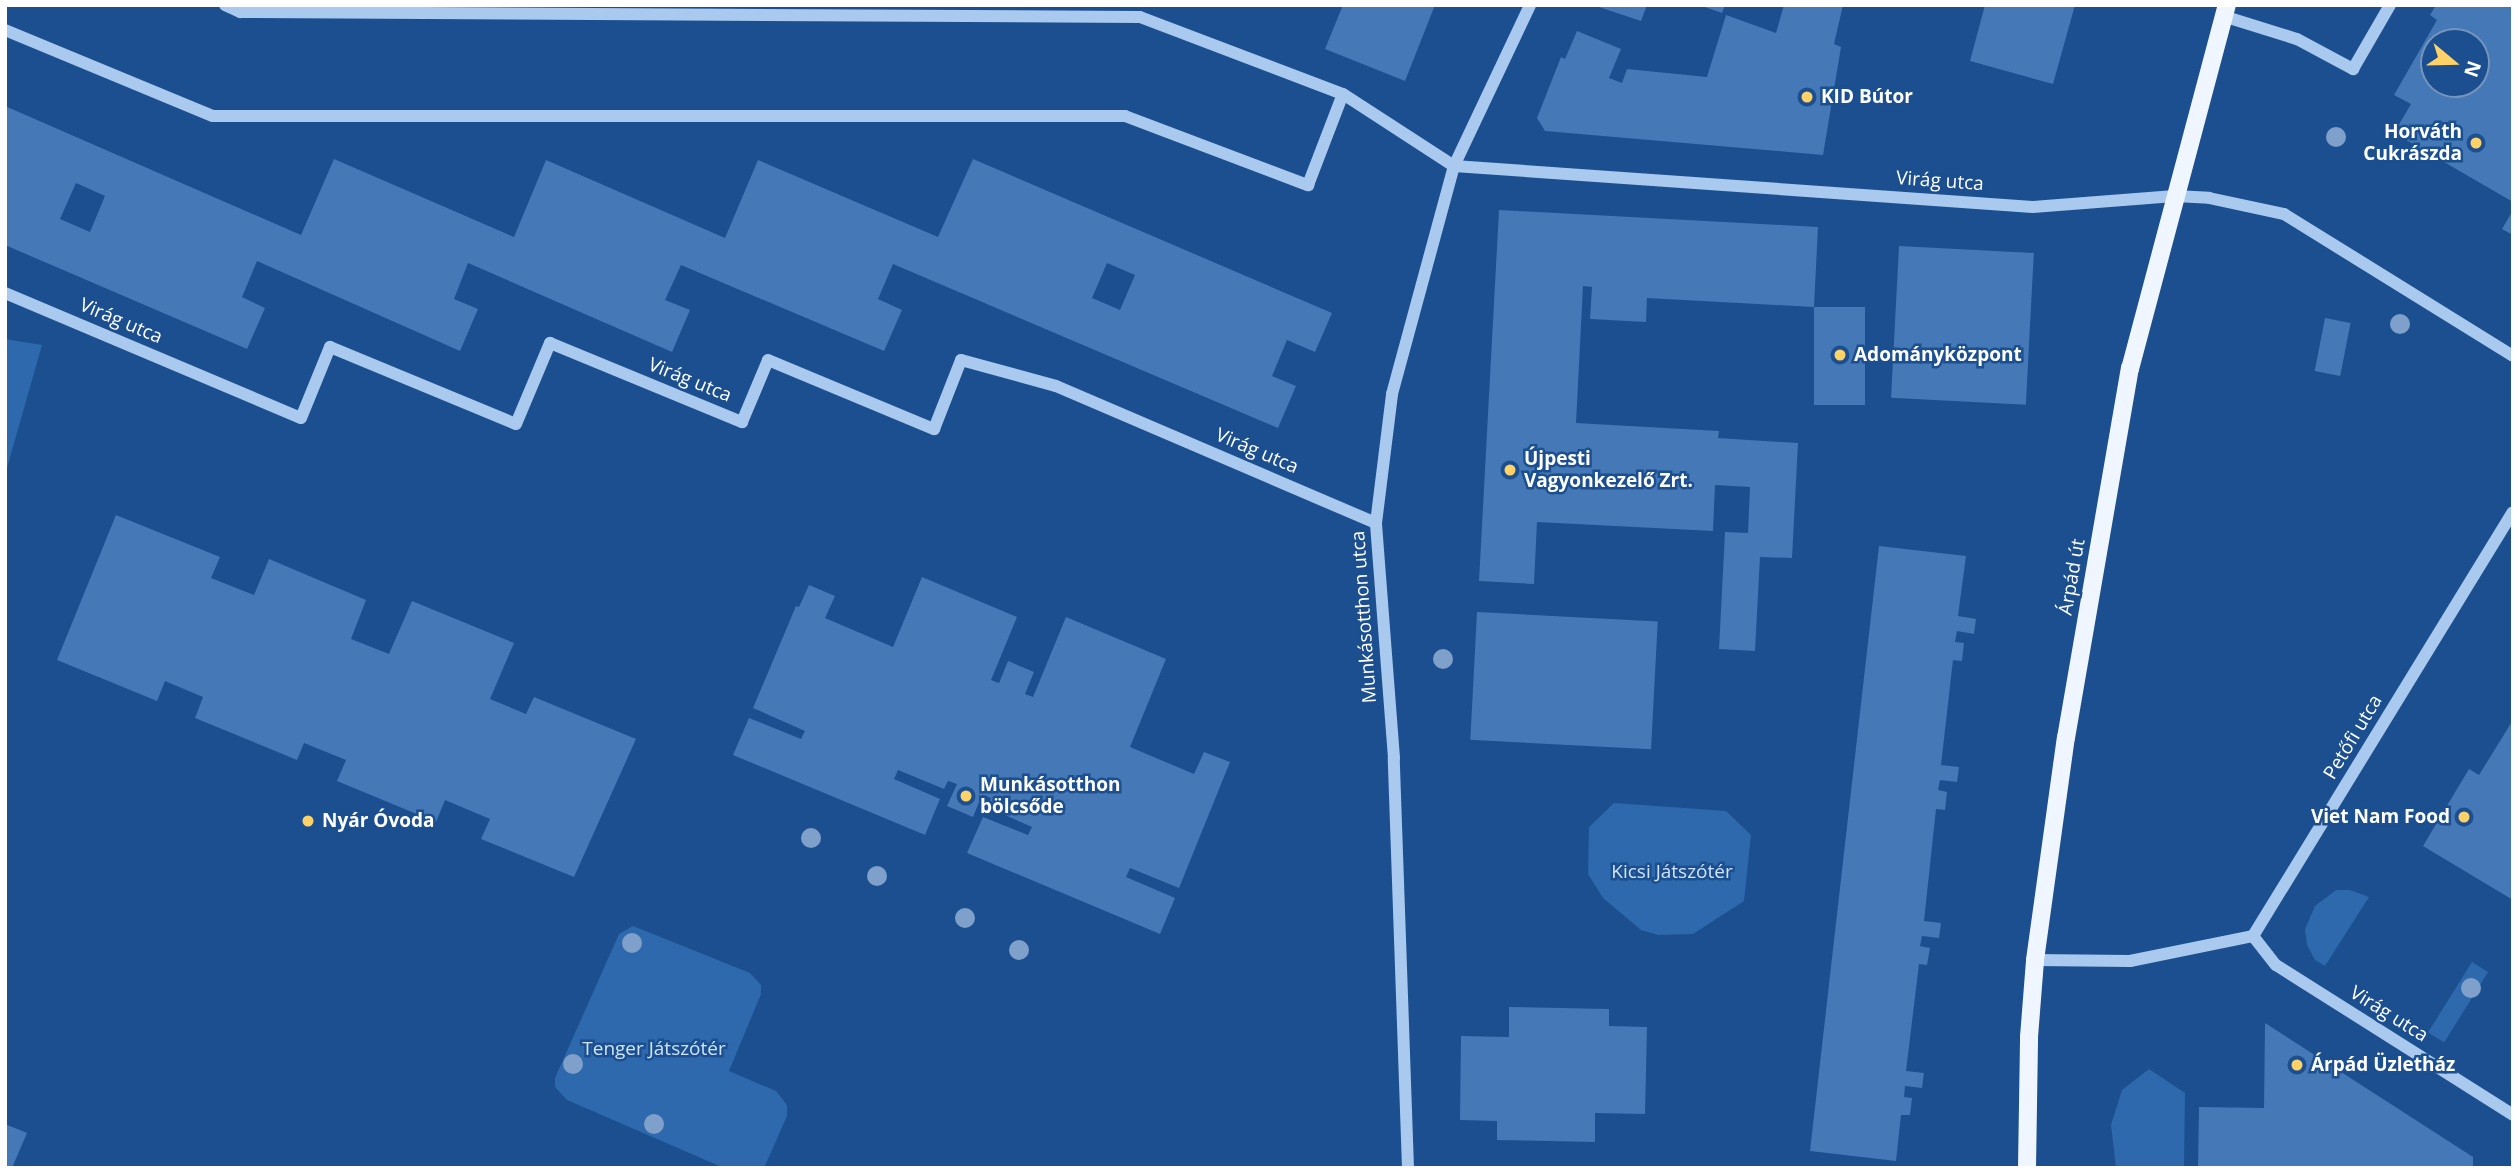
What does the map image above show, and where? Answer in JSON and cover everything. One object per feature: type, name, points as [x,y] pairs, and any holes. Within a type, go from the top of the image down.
[{"type":"main road","name":"Árpád út","points":[[2028,1168],[2029,1037],[2035,960],[2066,738],[2130,369],[2225,11]]},
{"type":"street","name":"Virág utca","points":[[225,5],[240,12],[1140,17],[1343,94],[1454,166],[2033,207],[2175,195],[2241,203],[2284,214],[2513,356]]},
{"type":"street","name":"Munkásotthon utca","points":[[1408,1168],[1394,758],[1376,523],[1392,394],[1454,166],[1530,5]]},
{"type":"street","points":[[2225,11],[2297,39],[2353,69],[2390,5]]},
{"type":"street","points":[[5,30],[214,116],[1125,116],[1308,185],[1343,94]]},
{"type":"street","name":"Virág utca","points":[[5,293],[301,418],[330,347],[516,424],[550,343],[742,422],[768,360],[934,429],[961,360],[1056,386],[1376,523]]},
{"type":"street","name":"Petőfi utca","points":[[2253,936],[2513,512]]},
{"type":"street","name":"Virág utca","points":[[2253,936],[2276,965],[2513,1115]]},
{"type":"street","points":[[2035,960],[2130,961],[2253,936]]},
{"type":"green space","points":[[5,339],[42,345],[5,475]]},
{"type":"green space","name":"Kicsi Játszótér","points":[[1614,803],[1726,811],[1751,835],[1744,901],[1693,934],[1658,935],[1641,930],[1603,898],[1588,874],[1589,827]]},
{"type":"green space","points":[[2336,890],[2350,890],[2369,897],[2325,966],[2315,960],[2307,945],[2305,929],[2315,906]]},
{"type":"green space","name":"Tenger Játszótér","points":[[633,926],[750,973],[761,985],[761,994],[729,1071],[776,1091],[787,1105],[787,1116],[764,1168],[724,1168],[567,1100],[555,1087],[555,1078],[619,934]]},
{"type":"green space","points":[[2472,962],[2488,972],[2444,1042],[2428,1032]]},
{"type":"green space","points":[[2149,1069],[2185,1093],[2184,1168],[2116,1168],[2111,1125],[2122,1090]]},
{"type":"building","points":[[1343,5],[1435,5],[1405,81],[1325,49]]},
{"type":"building","points":[[1593,5],[1647,5],[1641,21]]},
{"type":"building","points":[[1699,5],[1725,5],[1722,13]]},
{"type":"building","points":[[1784,5],[1843,5],[1834,44],[1841,47],[1823,155],[1545,131],[1537,118],[1561,57],[1565,59],[1577,31],[1621,49],[1609,78],[1622,83],[1627,69],[1707,77],[1726,15],[1776,33]]},
{"type":"building","points":[[1985,5],[2075,5],[2053,84],[1970,61]]},
{"type":"building","points":[[2436,5],[2513,5],[2513,202],[2394,133],[2411,104],[2394,95],[2420,50],[2420,98],[2490,98],[2490,28],[2432,28],[2437,20],[2430,15]]},
{"type":"building","points":[[5,106],[301,235],[334,159],[514,237],[546,160],[725,238],[758,160],[938,237],[973,159],[1332,313],[1315,352],[1287,340],[1272,376],[1296,386],[1278,428],[893,264],[878,299],[902,310],[884,351],[681,265],[665,300],[690,310],[672,352],[468,263],[454,299],[478,309],[460,351],[257,261],[242,297],[265,308],[247,349],[5,245]],"holes":[[[76,183],[105,196],[90,232],[60,219]],[[1107,263],[1135,275],[1120,310],[1092,298]]]},
{"type":"building","points":[[1499,210],[1818,227],[1814,307],[1647,298],[1646,322],[1590,319],[1592,287],[1583,286],[1576,423],[1719,431],[1718,438],[1798,443],[1792,558],[1760,557],[1755,651],[1719,649],[1725,532],[1748,533],[1750,487],[1715,485],[1713,531],[1537,522],[1534,584],[1479,581]]},
{"type":"building","points":[[2513,210],[2513,235],[2502,229]]},
{"type":"building","points":[[1899,246],[2034,253],[2026,405],[1891,398]]},
{"type":"building","name":"Adományközpont","points":[[1814,307],[1865,307],[1865,405],[1814,405]]},
{"type":"building","points":[[2325,318],[2351,323],[2340,376],[2315,371]]},
{"type":"building","points":[[116,515],[220,557],[211,578],[254,595],[269,559],[366,600],[351,639],[389,654],[412,601],[514,643],[490,699],[526,714],[534,697],[636,739],[574,877],[481,839],[490,819],[445,800],[436,822],[337,781],[346,760],[304,743],[297,760],[195,718],[203,697],[165,681],[157,701],[57,660]]},
{"type":"building","points":[[1879,546],[1966,556],[1958,616],[1976,619],[1974,634],[1957,631],[1955,642],[1964,643],[1962,661],[1953,660],[1941,765],[1959,767],[1957,782],[1940,780],[1938,790],[1947,792],[1945,810],[1936,809],[1924,921],[1941,923],[1939,938],[1922,936],[1920,946],[1930,948],[1927,965],[1919,964],[1906,1071],[1924,1073],[1922,1088],[1905,1086],[1904,1097],[1912,1098],[1910,1115],[1901,1115],[1896,1161],[1810,1151]]},
{"type":"building","points":[[922,577],[1017,617],[991,680],[999,683],[1008,661],[1034,672],[1025,694],[1033,697],[1066,617],[1166,659],[1130,747],[1194,774],[1204,752],[1230,762],[1179,888],[1130,868],[1126,877],[1175,898],[1160,934],[967,853],[983,817],[1028,835],[1032,827],[987,807],[991,798],[982,795],[973,817],[947,806],[957,784],[948,781],[944,789],[898,770],[894,779],[940,799],[925,835],[733,755],[749,718],[801,739],[805,731],[753,708],[796,606],[799,607],[809,585],[835,596],[825,618],[893,647]]},
{"type":"building","points":[[1477,612],[1658,621],[1651,749],[1470,740]]},
{"type":"building","points":[[2513,720],[2513,900],[2423,846],[2469,769],[2479,775]]},
{"type":"building","points":[[1509,1007],[1609,1009],[1609,1026],[1647,1027],[1645,1114],[1595,1113],[1595,1142],[1497,1140],[1497,1121],[1460,1120],[1461,1036],[1509,1037]]},
{"type":"building","name":"Árpád Üzletház","points":[[2265,1023],[2473,1157],[2473,1168],[2198,1168],[2199,1107],[2264,1108]]},
{"type":"building","points":[[5,1124],[27,1133],[12,1168],[5,1168]]},
{"type":"place","name":"KID Bútor","points":[[1807,97]]},
{"type":"place","name":"Horváth Cukrászda","points":[[2476,143]]},
{"type":"place","name":"Adományközpont","points":[[1840,355]]},
{"type":"place","name":"Újpesti Vagyonkezelő Zrt.","points":[[1510,470]]},
{"type":"place","name":"Munkásotthon bölcsőde","points":[[966,796]]},
{"type":"place","name":"Viet Nam Food","points":[[2464,817]]},
{"type":"place","name":"Nyár Óvoda","points":[[308,821]]},
{"type":"place","name":"Árpád Üzletház","points":[[2297,1065]]}]
